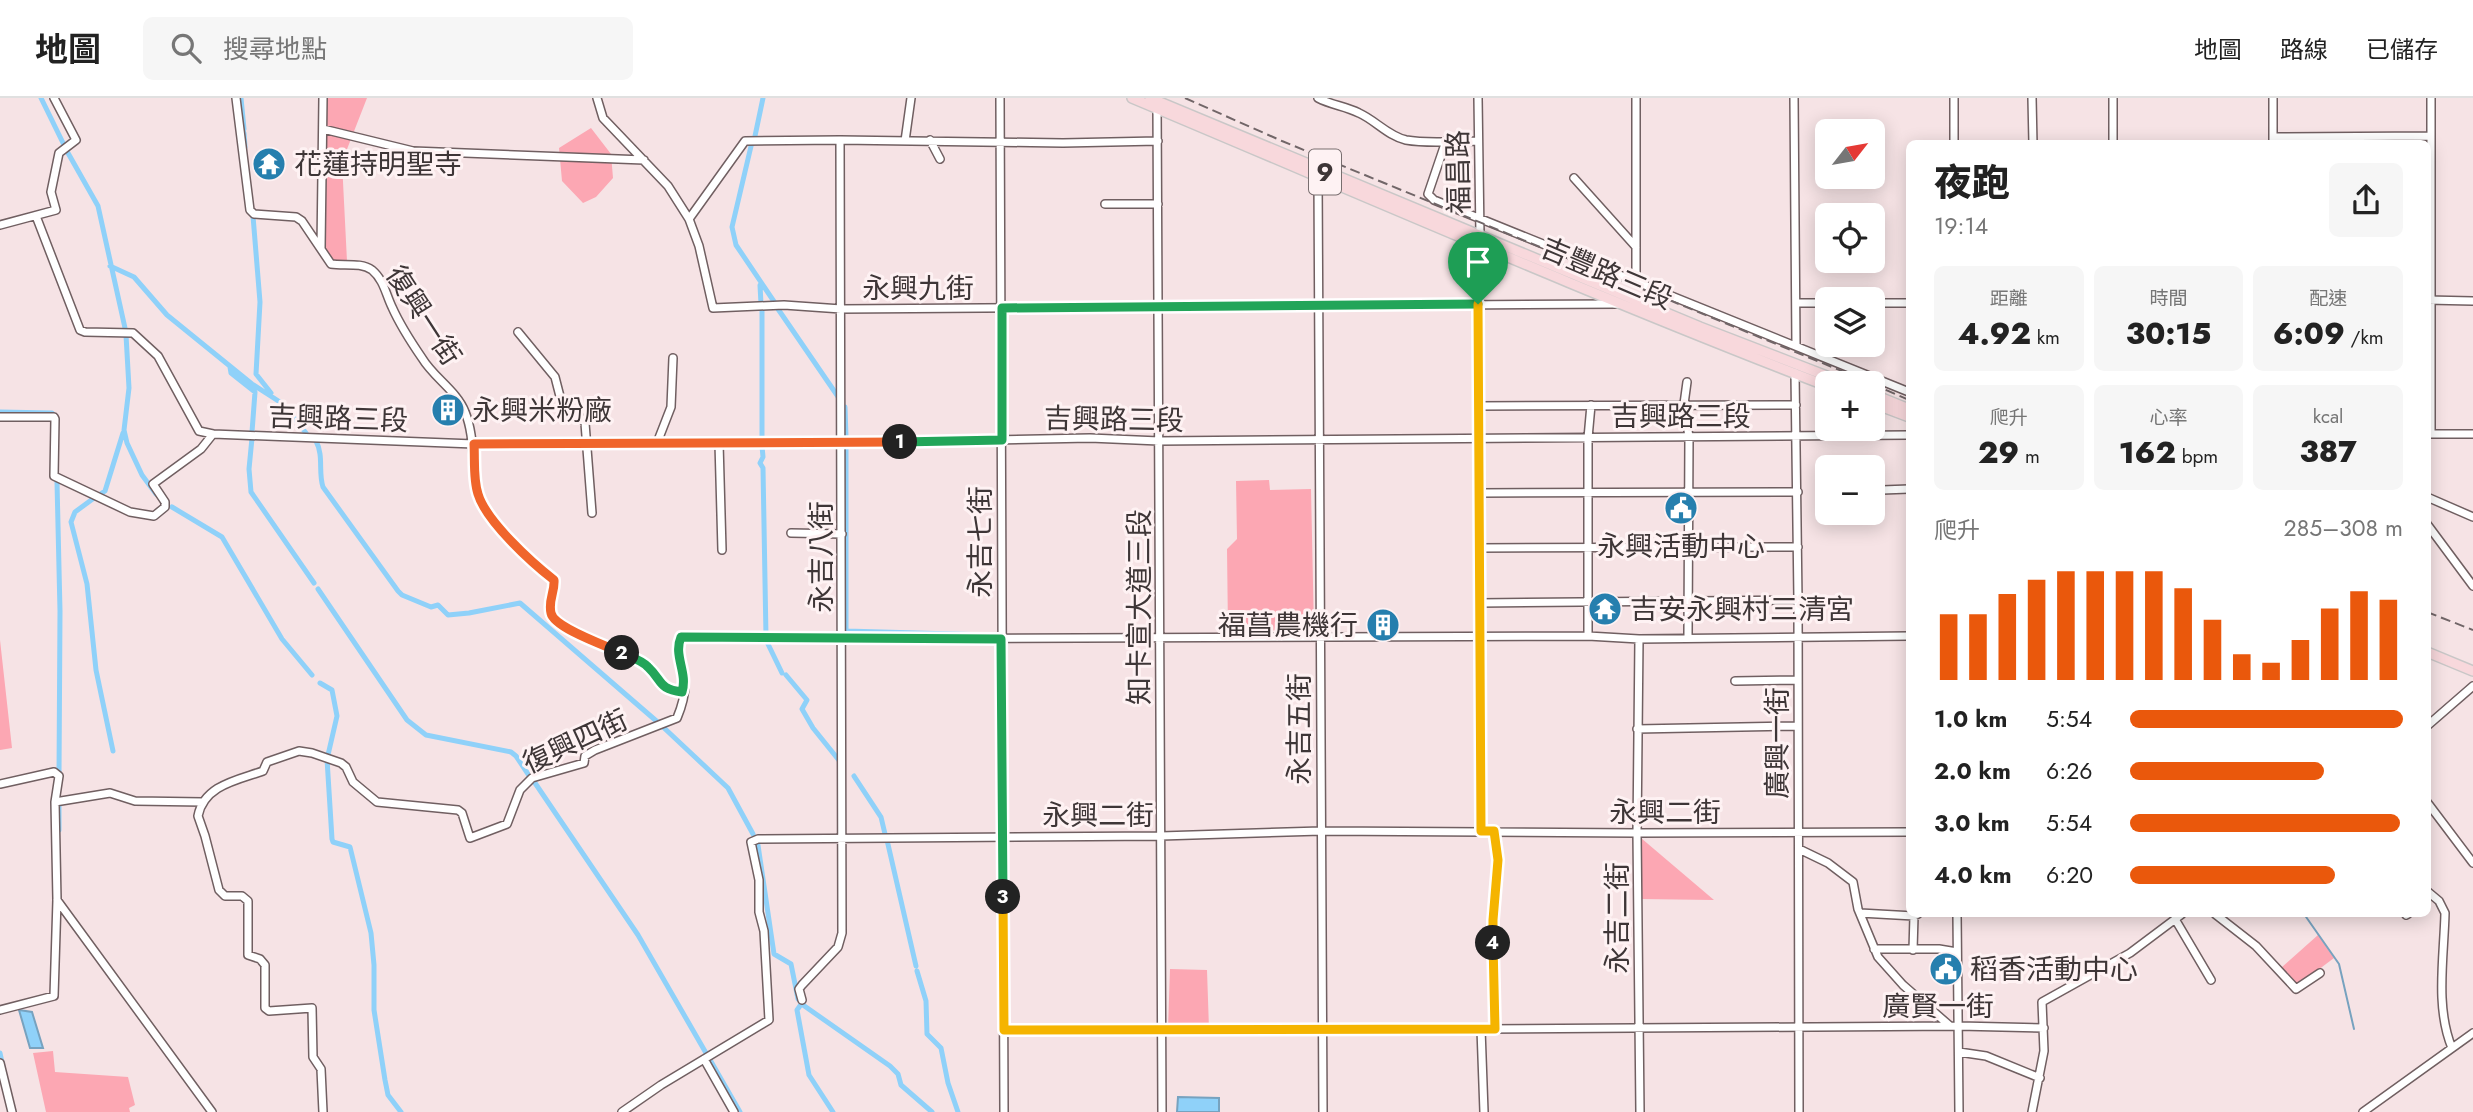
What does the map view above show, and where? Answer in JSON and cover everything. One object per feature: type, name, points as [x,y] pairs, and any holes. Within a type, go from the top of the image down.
[{"type":"main road","name":"吉豐路三段","points":[[1132,98],[1156,101],[1622,304],[1797,369]]},
{"type":"main road","name":"吉豐路三段","points":[[1156,101],[1318,178],[1700,327],[1797,369]]},
{"type":"main road","name":"9","points":[[1797,369],[1815,374]]},
{"type":"main road","name":"9","points":[[1797,369],[1815,379]]},
{"type":"main road","points":[[1885,399],[1906,408]]},
{"type":"main road","points":[[1885,408],[1906,416]]},
{"type":"main road","points":[[2431,654],[2473,671]]},
{"type":"street","points":[[0,225],[56,210],[51,192],[60,153],[76,140],[54,98]]},
{"type":"street","name":"復興一街","points":[[236,98],[250,211],[254,214],[296,217],[302,221],[331,264],[350,267],[359,265],[375,273],[423,361],[463,408],[474,444],[477,491],[482,503],[493,521],[554,580],[550,600],[551,616],[569,629],[645,664],[663,687],[682,692]]},
{"type":"street","points":[[321,249],[323,98]]},
{"type":"street","name":"永興九街","points":[[597,98],[603,118],[668,186],[689,219],[699,247],[713,308],[784,305],[841,309],[1622,304]]},
{"type":"street","points":[[905,141],[911,98]]},
{"type":"street","name":"永吉七街","points":[[1000,98],[1003,1112]]},
{"type":"street","points":[[1318,98],[1363,114],[1397,138],[1412,141],[1477,141]]},
{"type":"street","name":"福昌路","points":[[1478,98],[1481,831]]},
{"type":"street","points":[[1636,98],[1636,280]]},
{"type":"street","points":[[1794,98],[1796,345]]},
{"type":"street","points":[[1954,98],[1954,140]]},
{"type":"street","points":[[2032,98],[2033,140]]},
{"type":"street","points":[[2113,98],[2113,140]]},
{"type":"street","points":[[2273,98],[2273,140]]},
{"type":"street","points":[[2431,98],[2431,140]]},
{"type":"street","name":"知卡宣大道三段","points":[[1156,101],[1162,1112]]},
{"type":"street","points":[[323,129],[413,151],[644,160]]},
{"type":"street","points":[[2375,140],[2431,136]]},
{"type":"street","name":"永吉八街","points":[[802,1000],[799,989],[841,942],[844,837],[840,140]]},
{"type":"street","points":[[689,219],[745,141],[1158,141]]},
{"type":"street","points":[[930,141],[940,159]]},
{"type":"street","points":[[1446,141],[1428,194],[1434,200],[1906,391]]},
{"type":"street","name":"永吉五街","points":[[1318,178],[1323,1112]]},
{"type":"street","points":[[1574,178],[1636,247]]},
{"type":"street","points":[[1105,204],[1158,204]]},
{"type":"street","points":[[0,417],[54,416],[54,476],[130,512],[154,516],[164,507],[165,502],[153,484],[201,449],[213,434],[199,431],[158,356],[133,333],[80,330],[36,216]]},
{"type":"street","points":[[2431,300],[2473,300]]},
{"type":"street","points":[[1796,303],[1815,303]]},
{"type":"street","points":[[1885,303],[1906,303]]},
{"type":"street","points":[[518,332],[555,377],[564,412],[583,419],[588,444],[588,482],[592,513]]},
{"type":"street","points":[[657,443],[671,407],[673,358]]},
{"type":"street","name":"廣興一街","points":[[1797,369],[1799,1112]]},
{"type":"street","points":[[1687,382],[1684,404],[1689,437],[1688,637]]},
{"type":"street","points":[[1588,636],[1588,438],[1591,405]]},
{"type":"street","points":[[1478,406],[1796,405]]},
{"type":"street","name":"吉興路三段","points":[[213,434],[474,444],[843,443],[1090,438],[1159,441],[1906,435]]},
{"type":"street","points":[[2431,434],[2473,434]]},
{"type":"street","points":[[719,443],[722,550]]},
{"type":"street","points":[[1885,490],[1906,489]]},
{"type":"street","points":[[1479,493],[1798,492]]},
{"type":"street","points":[[2431,499],[2473,517]]},
{"type":"street","points":[[2431,529],[2473,586]]},
{"type":"street","points":[[791,533],[842,534]]},
{"type":"street","points":[[1479,548],[1798,547]]},
{"type":"street","points":[[1479,603],[1798,600]]},
{"type":"street","points":[[842,639],[1588,636],[1639,639],[1798,639],[1906,636]]},
{"type":"street","name":"復興四街","points":[[204,802],[219,786],[263,771],[267,762],[273,758],[299,751],[341,763],[353,782],[377,802],[458,810],[462,813],[470,838],[479,836],[507,824],[520,790],[532,778],[584,763],[585,756],[595,750],[677,718],[682,706],[684,676],[677,652],[679,639],[842,639]]},
{"type":"street","name":"永吉二街","points":[[1639,639],[1637,833],[1640,1112]]},
{"type":"street","points":[[1735,681],[1797,680]]},
{"type":"street","points":[[2431,723],[2473,686]]},
{"type":"street","points":[[1637,729],[1797,726]]},
{"type":"street","points":[[0,784],[57,773],[59,776],[55,802],[57,900],[54,996],[0,1010]]},
{"type":"street","points":[[55,802],[110,793],[135,801],[204,802],[198,816],[219,890],[225,896],[242,896],[248,901],[247,955],[260,959],[265,965],[265,1008],[277,1012],[312,1008],[313,1057],[321,1069],[323,1112]]},
{"type":"street","points":[[2431,807],[2473,863]]},
{"type":"street","name":"永興二街","points":[[622,1112],[769,1020],[764,931],[759,912],[758,880],[751,842],[767,838],[1161,836],[1321,831],[1906,832]]},
{"type":"street","points":[[1494,831],[1498,860],[1493,920],[1495,1029]]},
{"type":"street","points":[[1799,849],[1828,863],[1853,882],[1860,914],[1878,957],[1894,977],[1955,1026]]},
{"type":"street","points":[[2431,897],[2439,901],[2445,913],[2442,1010],[2444,1027],[2452,1048]]},
{"type":"street","points":[[57,900],[212,1112]]},
{"type":"street","points":[[1860,914],[1906,915]]},
{"type":"street","points":[[1913,950],[1916,917]]},
{"type":"street","points":[[1957,917],[1955,1026],[1959,1052],[1959,1112]]},
{"type":"street","points":[[2032,1112],[2044,1051],[2042,1002],[2130,953],[2178,917]]},
{"type":"street","points":[[2219,917],[2256,946],[2296,989],[2320,973]]},
{"type":"street","points":[[2175,919],[2211,980]]},
{"type":"street","points":[[1874,949],[1939,949],[1957,952]]},
{"type":"street","name":"廣賢一街","points":[[1004,1030],[1955,1026],[2044,1028]]},
{"type":"street","points":[[1481,1029],[1483,1112]]},
{"type":"street","points":[[2363,1112],[2473,1033]]},
{"type":"street","points":[[1959,1052],[1986,1056],[2040,1078]]},
{"type":"street","points":[[704,1059],[734,1112]]},
{"type":"street","points":[[0,1063],[12,1112]]},
{"type":"shaded area","points":[[325,98],[367,98],[342,162],[347,261],[334,261],[321,243]]},
{"type":"shaded area","points":[[591,128],[611,154],[613,178],[596,197],[583,203],[562,181],[559,148]]},
{"type":"shaded area","points":[[1269,480],[1270,490],[1311,489],[1314,630],[1228,631],[1227,549],[1237,539],[1236,481]]},
{"type":"shaded area","points":[[0,640],[12,748],[0,750]]},
{"type":"shaded area","points":[[1641,838],[1714,900],[1641,899]]},
{"type":"shaded area","points":[[2318,935],[2334,958],[2298,985],[2282,967]]},
{"type":"shaded area","points":[[1170,969],[1207,970],[1209,1029],[1168,1029]]},
{"type":"shaded area","points":[[53,1051],[55,1072],[128,1077],[135,1105],[129,1108],[130,1112],[46,1112],[33,1053]]},
{"type":"water","points":[[19,1010],[32,1012],[43,1048],[30,1048]]},
{"type":"water","points":[[1178,1097],[1219,1098],[1219,1112],[1177,1112]]},
{"type":"waterway","points":[[41,98],[65,147]]},
{"type":"waterway","points":[[241,98],[244,129]]},
{"type":"waterway","points":[[755,136],[763,98]]},
{"type":"waterway","points":[[244,133],[245,147]]},
{"type":"waterway","points":[[752,142],[732,227],[736,245],[775,303]]},
{"type":"waterway","points":[[68,153],[98,206],[125,328]]},
{"type":"waterway","points":[[253,216],[260,302],[256,374],[271,393]]},
{"type":"waterway","points":[[110,266],[134,277],[167,315],[252,384],[283,404],[306,433]]},
{"type":"waterway","points":[[760,285],[761,304]]},
{"type":"waterway","points":[[778,309],[841,401]]},
{"type":"waterway","points":[[762,310],[762,439]]},
{"type":"waterway","points":[[126,335],[129,388],[124,430],[142,475],[156,494]]},
{"type":"waterway","points":[[230,367],[231,373],[255,392],[252,432]]},
{"type":"waterway","points":[[845,407],[846,437]]},
{"type":"waterway","points":[[0,412],[52,413],[55,416]]},
{"type":"waterway","points":[[99,495],[105,491],[123,433]]},
{"type":"waterway","points":[[252,438],[249,469],[251,492],[314,583]]},
{"type":"waterway","points":[[316,441],[320,452],[323,487],[402,595],[431,607],[438,605],[448,615],[520,603],[661,725]]},
{"type":"waterway","points":[[762,446],[763,457],[760,463],[763,468],[766,637]]},
{"type":"waterway","points":[[846,447],[846,631],[989,635]]},
{"type":"waterway","points":[[57,482],[60,611],[59,776]]},
{"type":"waterway","points":[[94,498],[75,512],[71,522],[87,584],[96,670],[113,751]]},
{"type":"waterway","points":[[172,507],[222,537],[282,639],[312,675]]},
{"type":"waterway","points":[[318,589],[407,720],[426,735],[511,752],[530,777]]},
{"type":"waterway","points":[[767,642],[782,673]]},
{"type":"waterway","points":[[786,675],[807,700],[802,709],[813,728],[842,764]]},
{"type":"waterway","points":[[320,683],[332,690],[337,716],[328,755]]},
{"type":"waterway","points":[[662,726],[728,788],[753,834]]},
{"type":"waterway","points":[[327,759],[332,839],[333,842],[350,847],[371,933],[374,1010],[385,1080],[388,1095],[401,1112]]},
{"type":"waterway","points":[[854,776],[881,817],[885,834]]},
{"type":"waterway","points":[[533,780],[638,935],[706,1053]]},
{"type":"waterway","points":[[59,802],[59,830]]},
{"type":"waterway","points":[[887,840],[916,966]]},
{"type":"waterway","points":[[758,845],[774,954],[791,964],[798,999]]},
{"type":"waterway","points":[[2306,917],[2339,964],[2354,1029]]},
{"type":"waterway","points":[[917,971],[926,1001],[927,1034],[941,1048],[948,1083],[958,1112]]},
{"type":"waterway","points":[[802,1003],[797,1010],[809,1075],[833,1112]]},
{"type":"waterway","points":[[803,1005],[890,1066],[898,1074],[901,1085],[932,1112]]},
{"type":"waterway","points":[[0,1053],[3,1067]]},
{"type":"waterway","points":[[709,1058],[740,1112]]},
{"type":"railway","points":[[1185,98],[1282,141],[1842,371]]},
{"type":"railway","points":[[1885,390],[1906,399]]},
{"type":"railway","points":[[2431,614],[2473,630]]},
{"type":"place","name":"花蓮持明聖寺","points":[[269,164]]},
{"type":"place","name":"永興米粉廠","points":[[448,410]]},
{"type":"place","name":"永興活動中心","points":[[1681,508]]},
{"type":"place","name":"吉安永興村三清宮","points":[[1605,609]]},
{"type":"place","name":"福菖農機行","points":[[1383,625]]},
{"type":"place","name":"稻香活動中心","points":[[1946,969]]},
{"type":"route","points":[[1478,304],[1481,831],[1494,831],[1498,860],[1493,920],[1495,1029],[1004,1030],[1001,639],[681,637],[677,652],[684,685],[682,692],[669,690],[663,687],[645,664],[556,622],[551,616],[550,600],[554,580],[493,521],[477,491],[474,444],[1002,440],[1002,308],[1478,304]]}]
